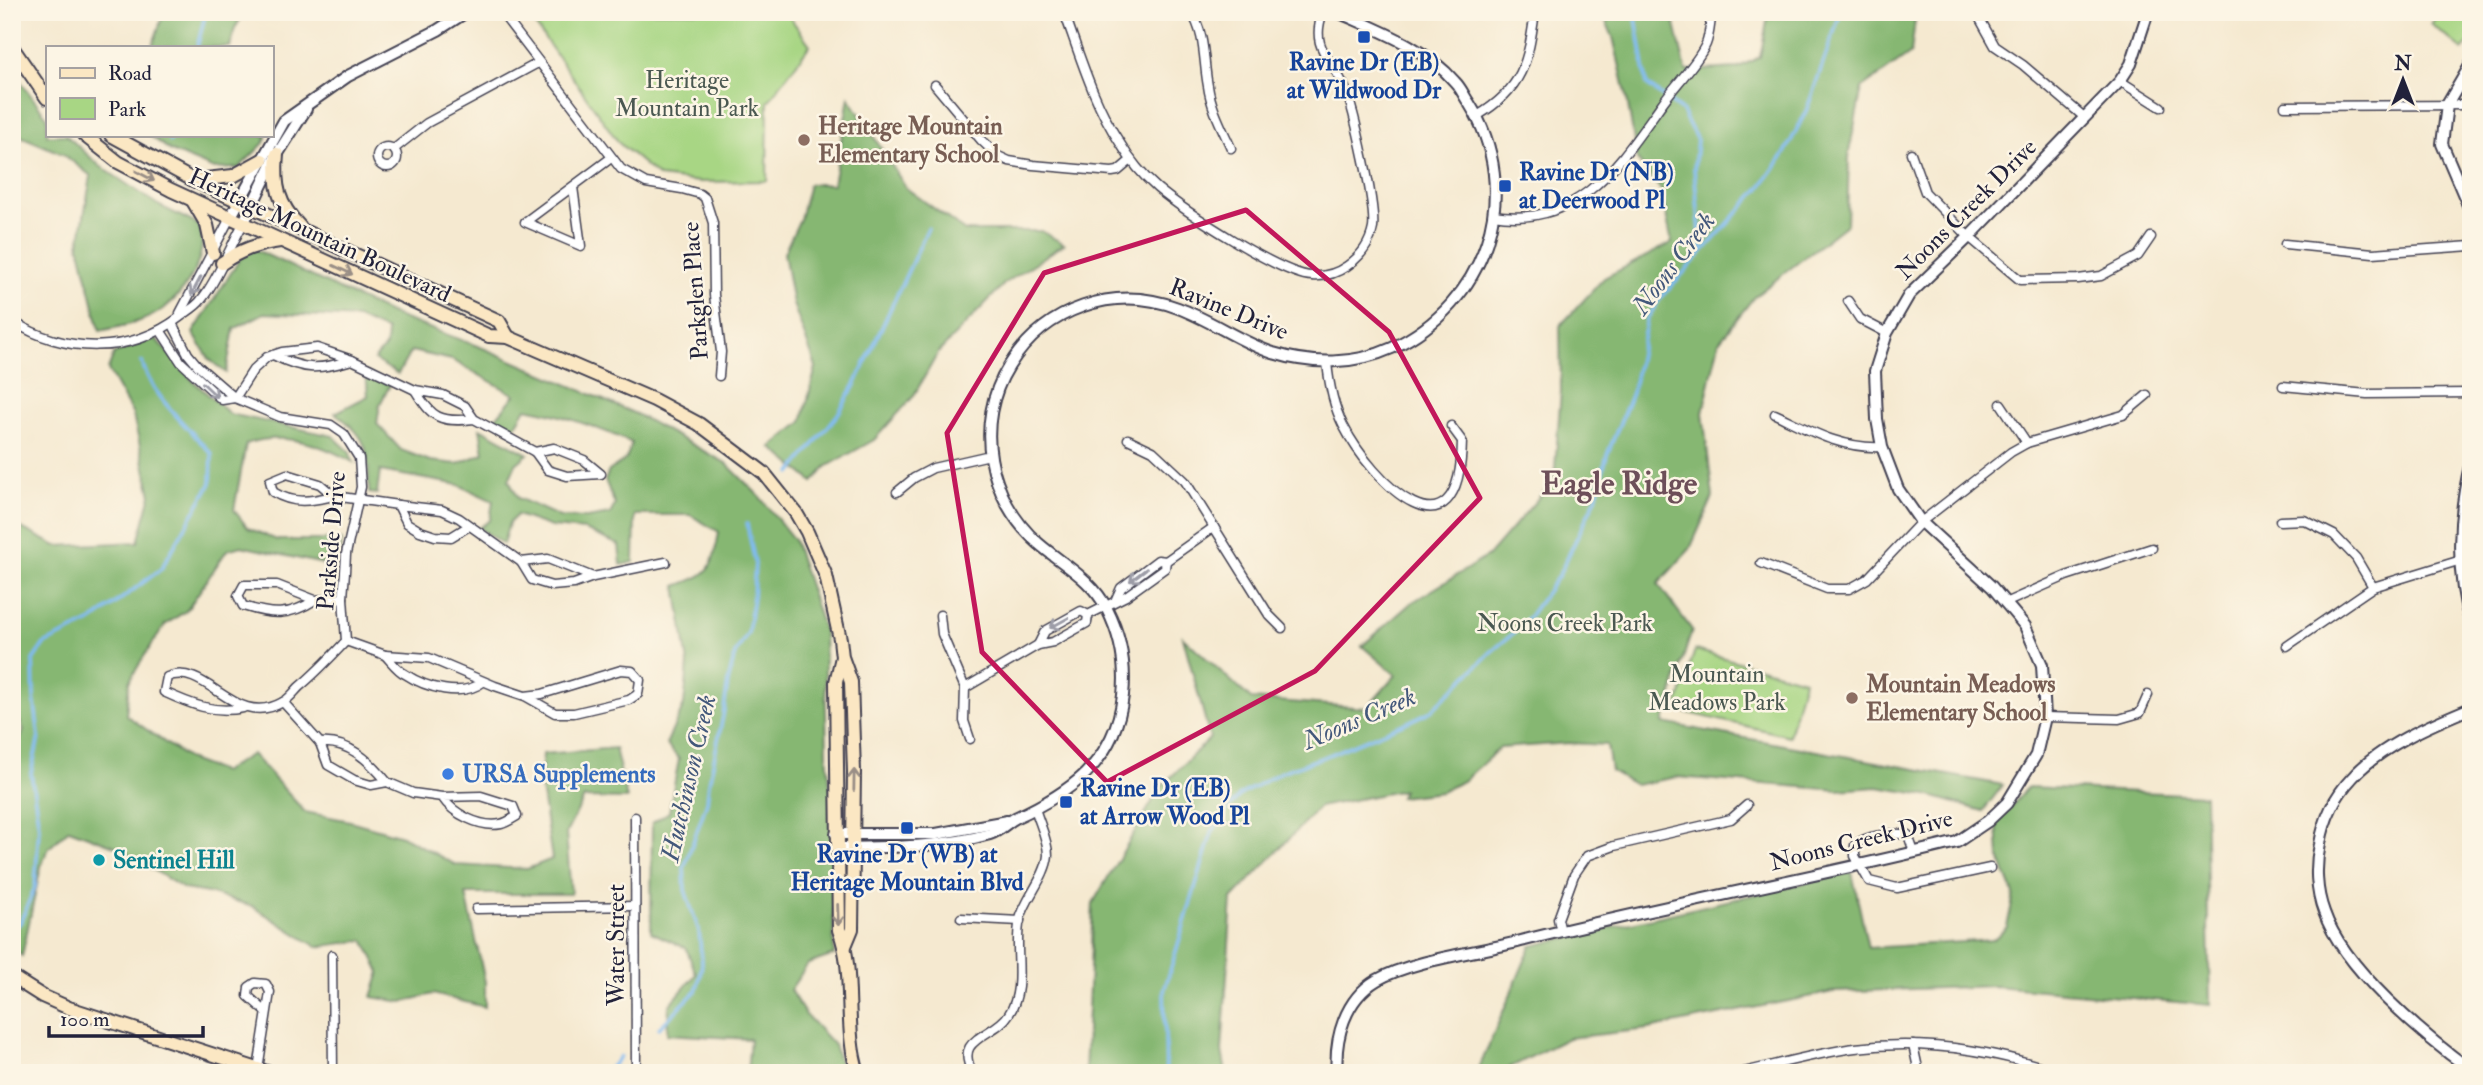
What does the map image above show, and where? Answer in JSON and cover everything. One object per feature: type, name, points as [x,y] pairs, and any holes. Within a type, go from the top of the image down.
[{"type":"main road","points":[[12,47],[46,96]]},
{"type":"main road","points":[[30,71],[46,84]]},
{"type":"main road","name":"Heritage Mountain Boulevard","points":[[85,136],[118,162],[230,218],[489,336],[508,337],[680,412],[764,473],[796,513],[826,576],[842,657],[851,682],[854,772],[852,929],[845,946]]},
{"type":"main road","name":"Heritage Mountain Boulevard","points":[[113,136],[193,180],[499,321],[508,337]]},
{"type":"main road","points":[[277,154],[276,187],[290,216],[305,232]]},
{"type":"main road","points":[[193,180],[233,176],[262,160]]},
{"type":"main road","points":[[192,200],[207,225],[218,258],[261,244],[281,241]]},
{"type":"main road","name":"Heritage Mountain Boulevard","points":[[842,657],[835,682],[839,929],[845,946],[850,1026],[859,1073]]},
{"type":"main road","points":[[12,977],[33,991],[69,1008],[264,1071]]},
{"type":"street","points":[[174,321],[243,224],[245,204],[262,160],[284,121],[348,76],[439,30],[466,12]]},
{"type":"street","name":"Parkglen Place","points":[[501,12],[621,169],[646,183],[691,191],[705,198],[713,223],[714,295],[721,352],[719,376]]},
{"type":"street","points":[[1064,12],[1104,114],[1131,160],[1156,187],[1187,210],[1290,271],[1312,276],[1339,271],[1356,260],[1372,232],[1372,206],[1348,95],[1318,40],[1318,24],[1323,12]]},
{"type":"street","points":[[1191,12],[1198,25],[1203,45],[1209,93],[1231,148]]},
{"type":"street","name":"Ravine Drive","points":[[836,834],[853,841],[950,843],[996,832],[1085,774],[1108,745],[1124,693],[1125,665],[1118,635],[1106,605],[1082,576],[1017,522],[1001,494],[990,455],[989,426],[993,403],[1009,365],[1050,321],[1089,303],[1131,298],[1165,303],[1184,310],[1272,353],[1327,362],[1353,360],[1390,349],[1421,332],[1454,302],[1476,270],[1486,246],[1493,215],[1495,187],[1492,158],[1477,116],[1456,83],[1419,50],[1338,12]]},
{"type":"street","points":[[1477,116],[1506,96],[1520,78],[1530,52],[1535,12]]},
{"type":"street","points":[[1493,215],[1510,218],[1530,216],[1563,207],[1606,178],[1705,46],[1712,12]]},
{"type":"street","points":[[1982,12],[1980,19],[1995,46],[2023,65],[2084,117]]},
{"type":"street","name":"Noons Creek Drive","points":[[1337,1073],[1336,1055],[1343,1022],[1357,998],[1377,980],[1395,972],[1957,842],[1988,821],[2007,803],[2036,755],[2045,717],[2042,665],[2025,626],[1992,587],[1922,522],[1898,489],[1882,447],[1877,419],[1875,371],[1887,333],[1909,295],[2120,82],[2131,64],[2148,12]]},
{"type":"street","points":[[394,149],[434,119],[538,63]]},
{"type":"street","points":[[2471,64],[2446,105],[2442,144],[2471,212]]},
{"type":"street","points":[[2120,82],[2161,107]]},
{"type":"street","points":[[935,85],[991,151],[1009,161],[1112,172],[1118,171],[1131,160]]},
{"type":"street","points":[[12,321],[28,331],[54,340],[91,346],[127,343],[160,330],[174,321],[201,301],[230,218],[245,204],[309,104]]},
{"type":"street","points":[[2285,106],[2471,105]]},
{"type":"street","points":[[1911,153],[1925,191],[1969,237],[2020,280],[2101,276],[2138,256],[2151,237]]},
{"type":"street","points":[[573,187],[581,246],[525,222],[611,158]]},
{"type":"street","points":[[2285,244],[2373,253],[2471,246]]},
{"type":"street","points":[[1848,301],[1860,319],[1887,333]]},
{"type":"street","name":"Parkside Drive","points":[[174,321],[188,354],[198,366],[235,397],[280,417],[331,425],[344,434],[359,458],[361,487],[346,554],[343,598],[346,641],[283,702]]},
{"type":"street","name":"Parkside Drive","points":[[160,330],[181,362],[222,400],[235,397]]},
{"type":"street","points":[[235,397],[253,370],[267,357],[317,348],[352,360],[415,390],[443,395],[466,406],[474,419],[535,452],[548,470],[567,476],[601,474],[584,460],[554,448],[535,452]]},
{"type":"street","points":[[273,355],[294,365],[324,368],[352,360]]},
{"type":"street","points":[[1327,362],[1334,405],[1352,441],[1394,491],[1420,508],[1437,508],[1445,501],[1458,478],[1462,442],[1451,426]]},
{"type":"street","points":[[2283,386],[2367,394],[2471,393]]},
{"type":"street","points":[[415,390],[429,413],[455,421],[474,419]]},
{"type":"street","points":[[1761,563],[1827,589],[1849,589],[1867,579],[1922,522],[2011,452],[2027,443],[2123,415],[2147,395]]},
{"type":"street","points":[[2001,404],[2027,443]]},
{"type":"street","points":[[1774,414],[1838,443],[1861,448],[1882,447]]},
{"type":"street","points":[[1128,439],[1153,451],[1185,481],[1269,615],[1282,628]]},
{"type":"street","points":[[897,492],[914,478],[933,468],[990,455]]},
{"type":"street","points":[[2471,463],[2467,479],[2464,603],[2471,624]]},
{"type":"street","points":[[334,496],[320,484],[288,474],[270,481],[273,492],[303,503],[334,496],[442,510],[521,562],[532,580],[552,586],[574,584],[593,577],[666,562]]},
{"type":"street","points":[[397,505],[407,523],[435,536],[451,537],[469,526]]},
{"type":"street","points":[[2280,521],[2304,520],[2334,535],[2356,558],[2374,587]]},
{"type":"street","points":[[1088,615],[1126,596],[1165,568],[1166,561],[1214,527]]},
{"type":"street","points":[[2005,603],[2066,576],[2152,548]]},
{"type":"street","points":[[2287,646],[2374,587],[2465,558]]},
{"type":"street","points":[[521,562],[548,559],[593,577]]},
{"type":"street","points":[[315,600],[299,610],[283,614],[243,606],[238,596],[244,585],[276,585],[315,600],[343,598]]},
{"type":"street","points":[[1038,645],[1045,631],[1081,611],[1088,615]]},
{"type":"street","points":[[940,615],[942,634],[965,688],[964,721],[970,739]]},
{"type":"street","points":[[965,688],[1038,645],[1053,642],[1087,623],[1088,615]]},
{"type":"street","points":[[346,641],[385,655],[429,659],[525,696],[555,713],[574,713],[629,701],[638,694],[640,680],[632,671],[621,670],[542,694],[525,696]]},
{"type":"street","points":[[385,655],[403,674],[430,686],[452,690],[474,689],[483,682]]},
{"type":"street","points":[[243,708],[195,678],[178,673],[167,677],[164,692],[213,710],[261,708],[283,702],[320,743],[328,765],[354,780],[371,785],[387,782]]},
{"type":"street","points":[[2045,717],[2119,719],[2140,713],[2148,695]]},
{"type":"street","points":[[2471,708],[2406,739],[2372,760],[2353,776],[2329,812],[2322,831],[2317,872],[2323,912],[2337,941],[2404,1015],[2471,1070]]},
{"type":"street","points":[[320,743],[332,742],[357,753],[387,782],[413,793],[442,797],[481,796],[513,806],[517,816],[501,824],[470,820],[450,809],[442,797]]},
{"type":"street","points":[[1561,932],[1558,919],[1574,875],[1587,856],[1614,846],[1731,819],[1747,805]]},
{"type":"street","points":[[972,1073],[966,1060],[971,1044],[997,1027],[1014,1005],[1020,921],[1047,861],[1046,841],[1035,808]]},
{"type":"street","name":"Water Street","points":[[635,817],[636,1073]]},
{"type":"street","points":[[1914,852],[1908,835],[1899,833],[1861,840],[1855,845],[1855,856],[1869,881],[1897,888],[1990,868]]},
{"type":"street","name":"Ravine Drive","points":[[837,848],[853,841]]},
{"type":"street","points":[[476,909],[635,906]]},
{"type":"street","points":[[961,918],[1020,921]]},
{"type":"street","points":[[332,956],[333,1073]]},
{"type":"street","points":[[264,1071],[265,1011]]},
{"type":"street","points":[[962,1040],[971,1044]]},
{"type":"street","points":[[1740,1073],[1856,1048],[1913,1045],[1986,1052],[2061,1073]]},
{"type":"street","points":[[1913,1045],[1919,1073]]},
{"type":"street","points":[[12,1064],[27,1073]]},
{"type":"highlighted area","points":[[1246,210],[1389,332],[1480,498],[1315,671],[1107,782],[982,652],[947,433],[1044,273]]},
{"type":"green space","points":[[164,12],[245,12],[235,28],[230,46],[152,46]]},
{"type":"green space","name":"Heritage Mountain Park","points":[[526,12],[786,12],[810,45],[768,102],[767,181],[700,182],[659,177],[619,143]]},
{"type":"green space","name":"Noons Creek Park","points":[[1602,12],[1672,12],[1686,71],[1737,68],[1760,57],[1769,12],[1916,12],[1911,53],[1862,88],[1849,152],[1847,224],[1754,297],[1719,342],[1703,413],[1713,497],[1690,549],[1658,584],[1692,630],[1663,723],[2003,785],[1983,811],[1927,795],[1877,787],[1838,790],[1677,777],[1635,785],[1611,771],[1607,745],[1569,743],[1500,748],[1463,781],[1441,792],[1400,797],[1403,790],[1319,807],[1232,899],[1222,1051],[1226,1073],[1085,1073],[1093,903],[1160,788],[1210,738],[1183,637],[1251,699],[1367,708],[1396,675],[1362,646],[1411,603],[1488,556],[1554,480],[1561,391],[1560,326],[1604,278],[1672,243],[1661,190],[1637,159],[1613,37]]},
{"type":"green space","points":[[2440,12],[2471,12],[2471,41],[2463,50],[2431,24]]},
{"type":"green space","points":[[12,70],[46,116],[46,136],[67,136],[100,166],[158,205],[199,225],[202,237],[198,263],[185,287],[167,306],[137,322],[100,331],[79,245],[91,176],[63,154],[18,135],[12,124]]},
{"type":"green space","points":[[849,97],[906,188],[965,231],[1041,231],[1064,244],[1005,283],[938,353],[913,397],[874,440],[826,467],[813,482],[771,447],[802,422],[816,367],[793,304],[784,253],[800,219],[809,184],[833,184]]},
{"type":"green space","points":[[150,136],[267,136],[264,143],[239,168],[214,169],[171,151]]},
{"type":"green space","points":[[248,246],[396,316],[483,348],[636,414],[726,463],[759,496],[794,540],[824,631],[827,753],[832,809],[834,955],[808,964],[790,990],[805,1014],[834,1045],[843,1073],[747,1073],[750,1039],[667,1034],[669,1006],[696,974],[686,948],[651,932],[652,823],[669,812],[679,759],[666,744],[684,705],[688,664],[676,586],[697,577],[709,568],[719,532],[690,515],[635,515],[634,562],[621,565],[619,545],[585,530],[551,527],[517,515],[509,523],[503,544],[479,528],[490,520],[493,501],[459,485],[380,471],[377,494],[369,493],[365,447],[355,431],[335,413],[368,396],[366,372],[390,385],[380,404],[377,424],[401,450],[430,461],[457,464],[484,453],[480,428],[528,454],[516,464],[509,480],[518,498],[560,517],[587,518],[610,514],[615,505],[605,480],[609,471],[626,459],[632,443],[580,422],[526,408],[512,432],[494,420],[515,395],[452,360],[411,351],[398,374],[374,360],[386,346],[387,331],[357,318],[264,313],[234,329],[226,373],[210,360],[193,333]]},
{"type":"green space","points":[[155,338],[192,380],[230,414],[333,436],[349,451],[353,462],[301,441],[273,439],[246,444],[234,510],[248,528],[277,540],[342,540],[337,567],[241,546],[227,550],[187,610],[165,625],[143,658],[129,682],[126,715],[190,760],[222,772],[252,754],[305,812],[402,836],[456,865],[527,869],[552,859],[540,781],[543,754],[615,748],[627,799],[584,798],[566,833],[571,894],[466,894],[485,982],[485,1007],[433,994],[402,1002],[372,997],[380,972],[364,940],[317,947],[252,906],[184,889],[117,847],[69,829],[49,848],[41,866],[22,956],[12,948],[12,759],[24,730],[12,705],[12,523],[56,546],[138,542],[151,495],[133,415],[108,370],[114,354]]},
{"type":"green space","name":"Mountain Meadows Park","points":[[1695,650],[1804,680],[1789,736],[1676,710]]},
{"type":"green space","points":[[2028,787],[2205,795],[2210,1005],[1995,986],[1833,992],[1648,1029],[1568,1038],[1499,1073],[1477,1073],[1531,946],[1852,872],[1868,948],[1993,940],[2007,927],[2014,894],[1999,858],[1997,823]]},
{"type":"waterway","points":[[197,46],[206,12]]},
{"type":"waterway","points":[[1635,12],[1647,85],[1681,110],[1697,140],[1694,169],[1702,253]]},
{"type":"waterway","name":"Noons Creek","points":[[1166,1073],[1164,991],[1212,832],[1240,795],[1281,772],[1324,757],[1431,711],[1491,652],[1522,626],[1559,575],[1596,498],[1607,455],[1632,393],[1647,319],[1660,299],[1760,188],[1785,153],[1807,109],[1841,12]]},
{"type":"waterway","points":[[170,141],[172,136]]},
{"type":"waterway","name":"Hutchinson Creek","points":[[791,473],[838,414],[856,383],[928,228]]},
{"type":"waterway","points":[[12,930],[20,923],[35,887],[39,827],[31,773],[39,737],[33,660],[44,644],[92,621],[161,569],[211,483],[212,454],[162,399],[142,362]]},
{"type":"waterway","name":"Hutchinson Creek","points":[[659,1028],[696,991],[700,977],[702,963],[699,931],[685,890],[684,868],[707,802],[735,654],[748,633],[755,563],[747,524]]},
{"type":"waterway","name":"Hutchinson Creek","points":[[606,1073],[620,1056]]},
{"type":"place","name":"Ravine Dr (EB) at Wildwood Dr","points":[[1364,37]]},
{"type":"place","name":"Heritage Mountain Elementary School","points":[[804,140]]},
{"type":"place","name":"Ravine Dr (NB) at Deerwood Pl","points":[[1505,186]]},
{"type":"place","name":"Mountain Meadows Elementary School","points":[[1852,698]]},
{"type":"place","name":"URSA Supplements","points":[[448,774]]},
{"type":"place","name":"Ravine Dr (EB) at Arrow Wood Pl","points":[[1066,802]]},
{"type":"place","name":"Ravine Dr (WB) at Heritage Mountain Blvd","points":[[907,828]]},
{"type":"place","name":"Sentinel Hill","points":[[99,860]]},
{"type":"district","name":"Eagle Ridge","points":[[1619,483]]}]
